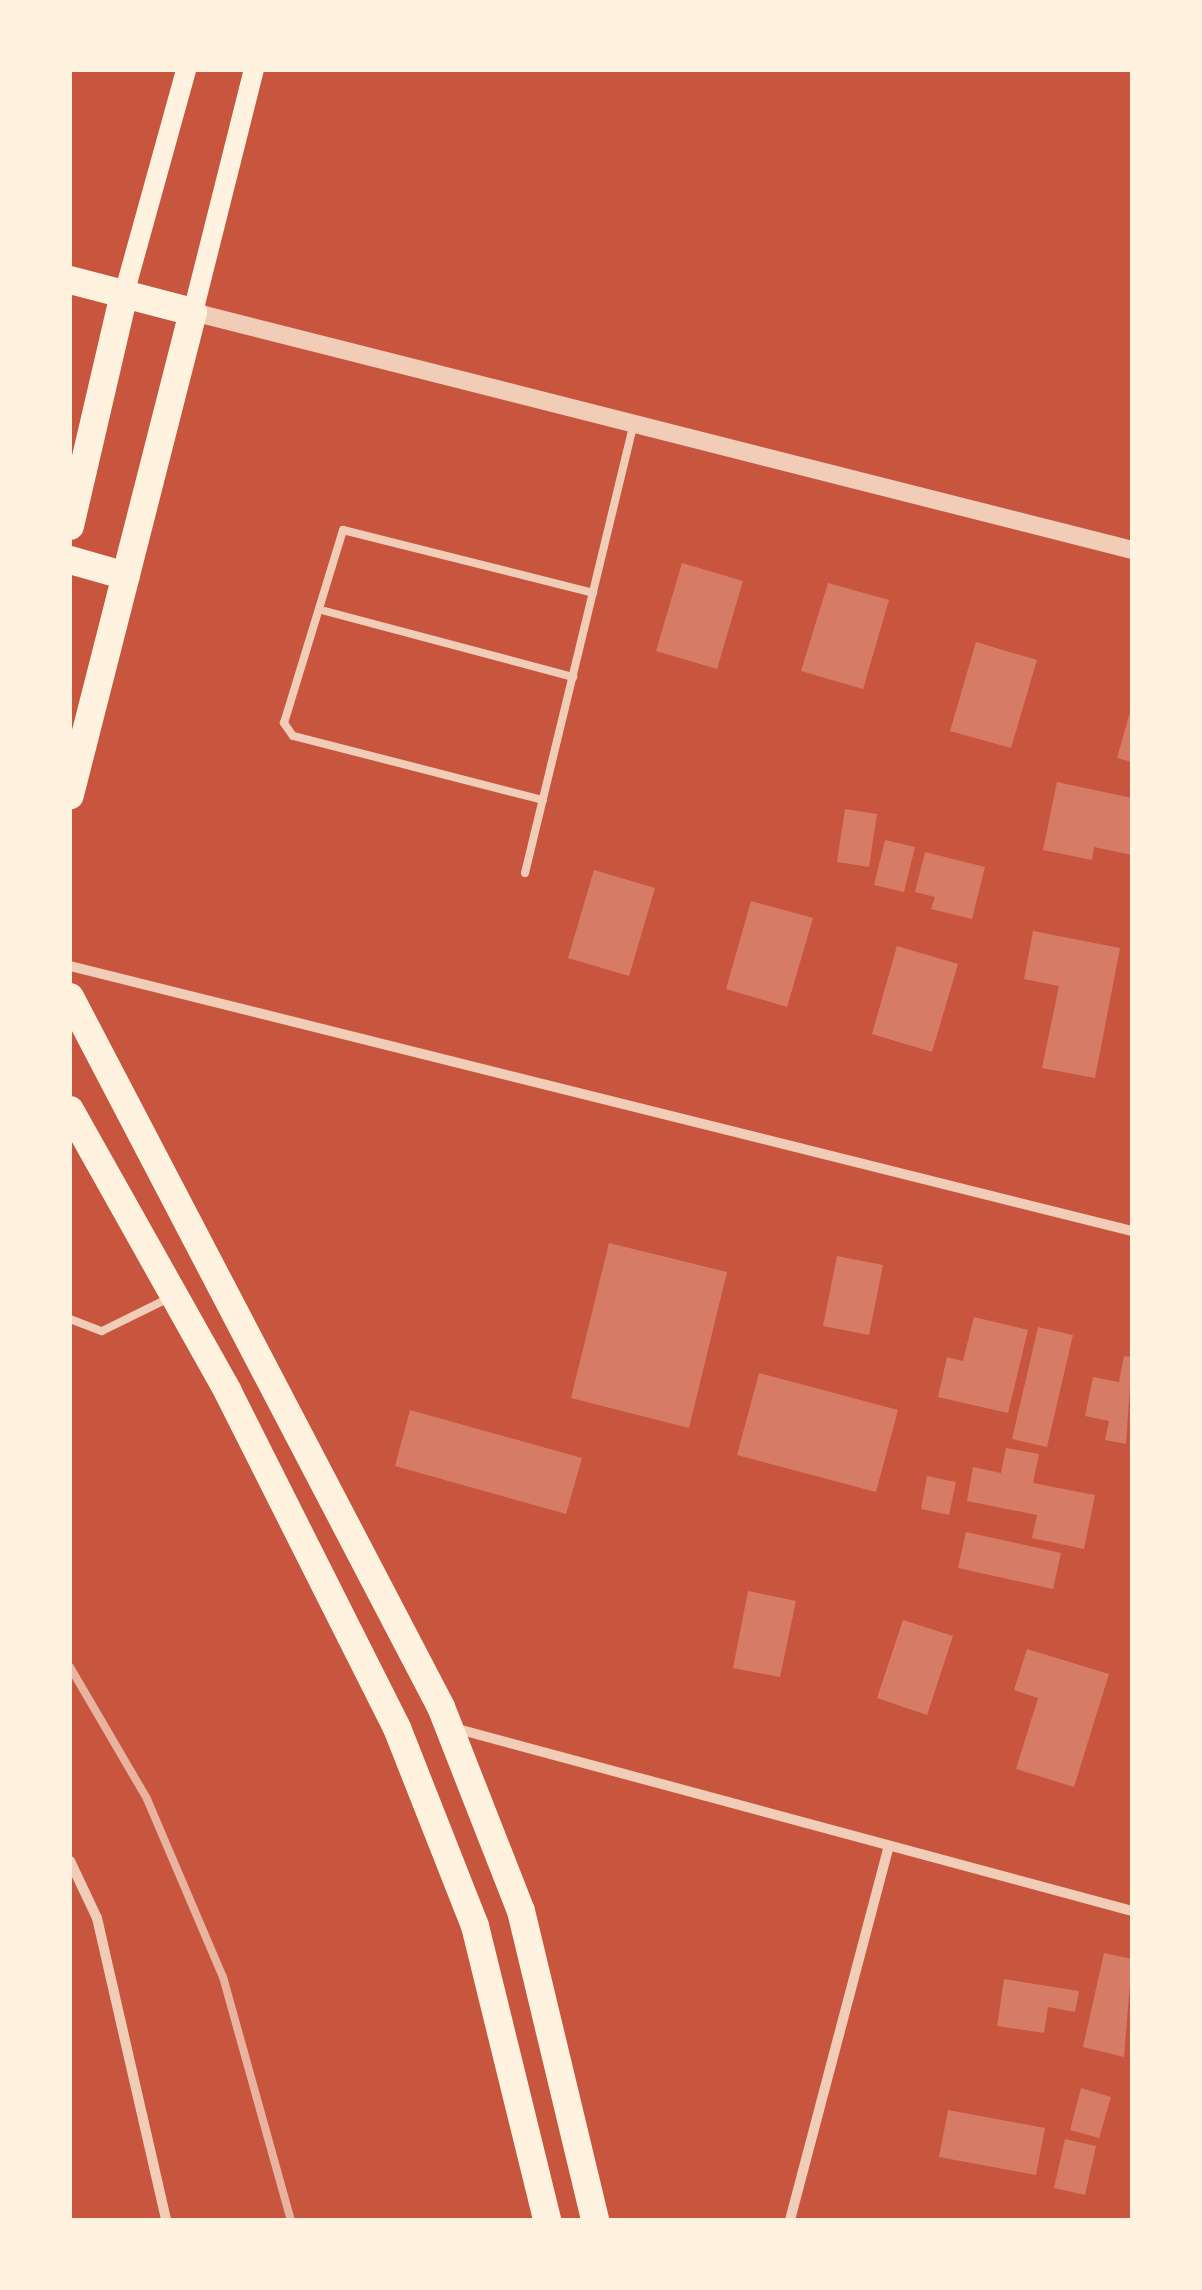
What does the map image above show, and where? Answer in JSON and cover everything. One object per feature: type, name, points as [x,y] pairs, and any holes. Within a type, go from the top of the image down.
[{"type":"highway","points":[[70,280],[193,312],[70,796]]},
{"type":"highway","points":[[70,526],[124,294]]},
{"type":"highway","points":[[70,560],[126,576]]},
{"type":"highway","points":[[70,997],[271,1370],[448,1726],[521,1911],[595,2220]]},
{"type":"highway","points":[[70,1110],[174,1295],[397,1728],[476,1926],[547,2220]]},
{"type":"main road","points":[[124,294],[186,70]]},
{"type":"main road","points":[[193,312],[254,70]]},
{"type":"street","points":[[193,312],[1132,550]]},
{"type":"street","points":[[70,966],[1132,1232]]},
{"type":"street","points":[[448,1726],[888,1850],[1132,1911]]},
{"type":"street","points":[[790,2220],[888,1850]]},
{"type":"street","points":[[70,1861],[97,1918],[166,2220]]},
{"type":"lane","points":[[525,873],[634,424]]},
{"type":"lane","points":[[543,800],[286,731],[310,626],[325,612],[348,529],[594,593]]},
{"type":"lane","points":[[325,612],[573,676]]},
{"type":"lane","points":[[70,1318],[102,1331],[174,1295]]},
{"type":"building","points":[[682,563],[743,581],[717,669],[656,651]]},
{"type":"building","points":[[828,583],[889,600],[863,689],[801,671]]},
{"type":"building","points":[[976,642],[1037,660],[1011,748],[950,731]]},
{"type":"building","points":[[1132,709],[1132,762],[1117,758]]},
{"type":"building","points":[[1057,782],[1132,798],[1132,855],[1094,847],[1092,860],[1043,850]]},
{"type":"building","points":[[845,809],[877,814],[869,867],[837,862]]},
{"type":"building","points":[[885,840],[915,847],[904,892],[874,885]]},
{"type":"building","points":[[925,852],[985,867],[972,919],[931,909],[935,897],[915,892]]},
{"type":"building","points":[[594,870],[655,888],[629,976],[568,958]]},
{"type":"building","points":[[751,901],[813,918],[787,1007],[726,989]]},
{"type":"building","points":[[1033,931],[1120,948],[1095,1078],[1042,1068],[1059,986],[1024,979]]},
{"type":"building","points":[[897,946],[958,964],[932,1052],[872,1034]]},
{"type":"building","points":[[609,1243],[727,1272],[689,1428],[571,1398]]},
{"type":"building","points":[[837,1256],[883,1265],[869,1335],[823,1326]]},
{"type":"building","points":[[974,1317],[1028,1330],[1008,1413],[938,1397],[947,1357],[963,1361]]},
{"type":"building","points":[[1038,1327],[1073,1335],[1047,1447],[1012,1439]]},
{"type":"building","points":[[1124,1356],[1132,1357],[1126,1444],[1105,1440],[1109,1421],[1085,1416],[1093,1377],[1119,1382]]},
{"type":"building","points":[[759,1373],[898,1410],[876,1492],[737,1455]]},
{"type":"building","points":[[410,1410],[582,1458],[566,1514],[395,1466]]},
{"type":"building","points":[[1006,1448],[1039,1454],[1033,1483],[1095,1495],[1084,1549],[1032,1538],[1037,1515],[967,1501],[973,1467],[1001,1473]]},
{"type":"building","points":[[927,1476],[956,1482],[949,1515],[921,1509]]},
{"type":"building","points":[[966,1532],[1061,1553],[1053,1589],[958,1568]]},
{"type":"building","points":[[748,1591],[796,1601],[780,1677],[733,1668]]},
{"type":"building","points":[[903,1620],[953,1636],[927,1715],[877,1698]]},
{"type":"building","points":[[1027,1649],[1109,1674],[1074,1787],[1016,1769],[1038,1698],[1014,1690]]},
{"type":"building","points":[[1104,1953],[1132,1959],[1124,2057],[1083,2047]]},
{"type":"building","points":[[1004,1979],[1079,1991],[1075,2012],[1048,2007],[1044,2033],[997,2026]]},
{"type":"building","points":[[1081,2088],[1111,2097],[1099,2138],[1070,2130]]},
{"type":"building","points":[[948,2110],[1045,2128],[1036,2175],[939,2157]]},
{"type":"building","points":[[1065,2139],[1096,2146],[1085,2195],[1054,2188]]},
{"type":"railway","points":[[70,1667],[147,1799],[223,1977],[291,2220]]}]
